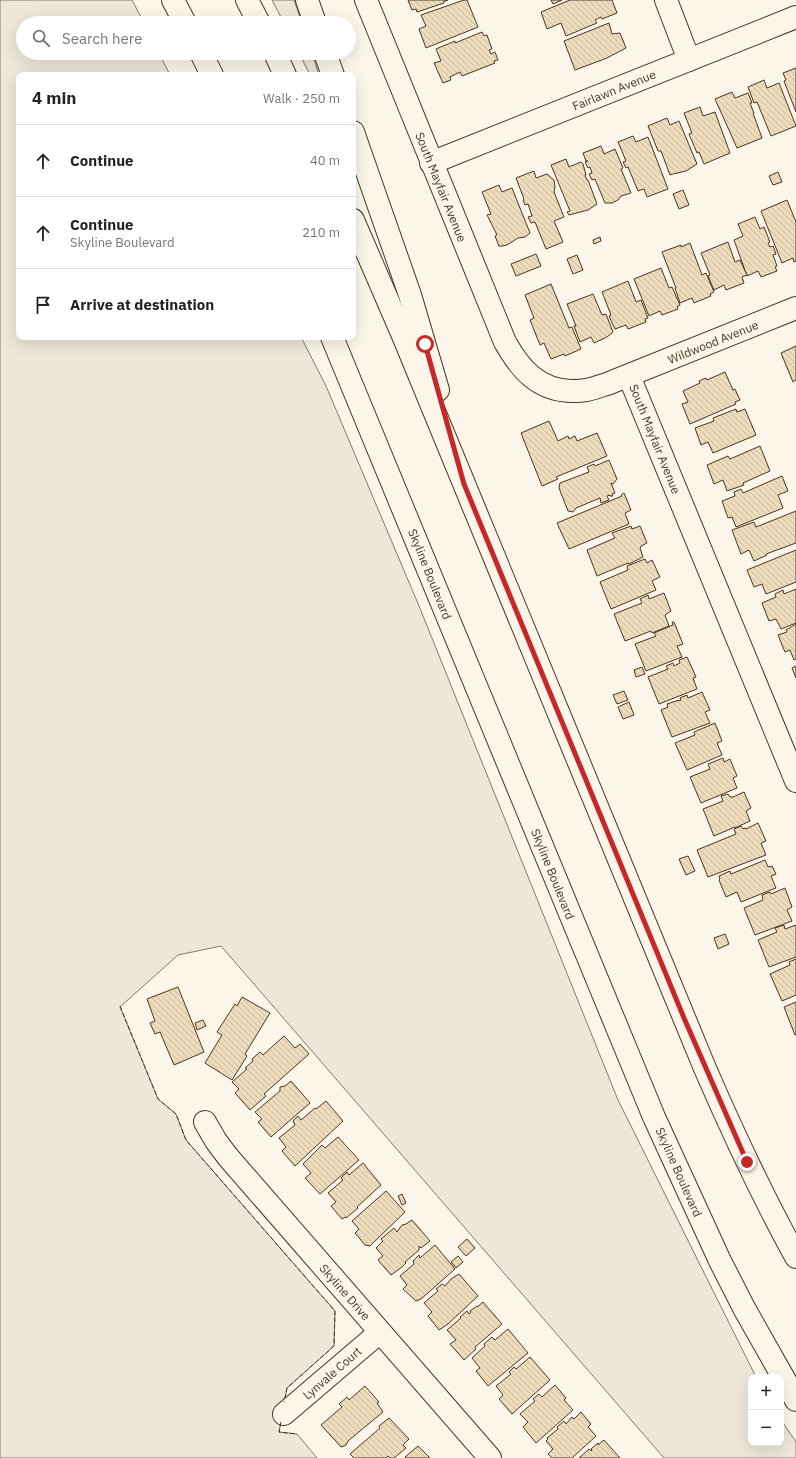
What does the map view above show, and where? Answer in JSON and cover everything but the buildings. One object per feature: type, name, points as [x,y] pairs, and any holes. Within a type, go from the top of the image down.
[{"type":"main road","points":[[173,0],[181,16]]},
{"type":"main road","points":[[247,0],[255,16]]},
{"type":"main road","points":[[307,0],[313,16]]},
{"type":"main road","name":"South Mayfair Avenue","points":[[366,0],[431,163],[505,342],[514,358],[526,372],[541,384],[563,391],[585,391],[629,376],[796,781]]},
{"type":"main road","points":[[666,0],[689,60]]},
{"type":"main road","name":"Fairlawn Avenue","points":[[431,163],[796,17]]},
{"type":"main road","points":[[204,60],[210,72]]},
{"type":"main road","points":[[278,60],[284,72]]},
{"type":"main road","points":[[328,60],[332,72]]},
{"type":"main road","points":[[356,141],[410,295],[464,484]]},
{"type":"main road","points":[[356,227],[398,324],[707,1073],[750,1169],[796,1257]]},
{"type":"main road","name":"Wildwood Avenue","points":[[629,376],[796,308]]},
{"type":"main road","name":"Skyline Boulevard","points":[[333,340],[654,1117],[720,1261],[748,1315],[796,1400]]},
{"type":"main road","name":"Skyline Drive","points":[[205,1122],[216,1141],[228,1157],[490,1458]]},
{"type":"main road","name":"Lynvale Court","points":[[284,1414],[380,1332]]},
{"type":"shaded area","points":[[0,0],[132,0],[140,16],[16,16],[16,60],[162,60],[168,72],[16,72],[16,340],[303,340],[326,386],[419,606],[618,1100],[755,1374],[748,1374],[748,1446],[784,1446],[784,1424],[796,1442],[796,1458],[664,1458],[221,946],[178,955],[120,1007],[158,1099],[176,1114],[186,1140],[335,1311],[334,1346],[287,1388],[279,1432],[297,1434],[317,1458],[0,1458]]},
{"type":"shaded area","points":[[272,0],[294,0],[300,16],[280,16]]},
{"type":"shaded area","points":[[302,60],[314,60],[318,72],[308,72]]},
{"type":"fence","points":[[120,1006],[158,1099],[176,1114],[186,1140],[335,1311],[334,1346],[287,1388],[284,1402]]},
{"type":"fence","points":[[281,1422],[279,1432],[297,1434]]},
{"type":"route","points":[[425,344],[464,484],[684,1018],[725,1115],[747,1162]]}]
